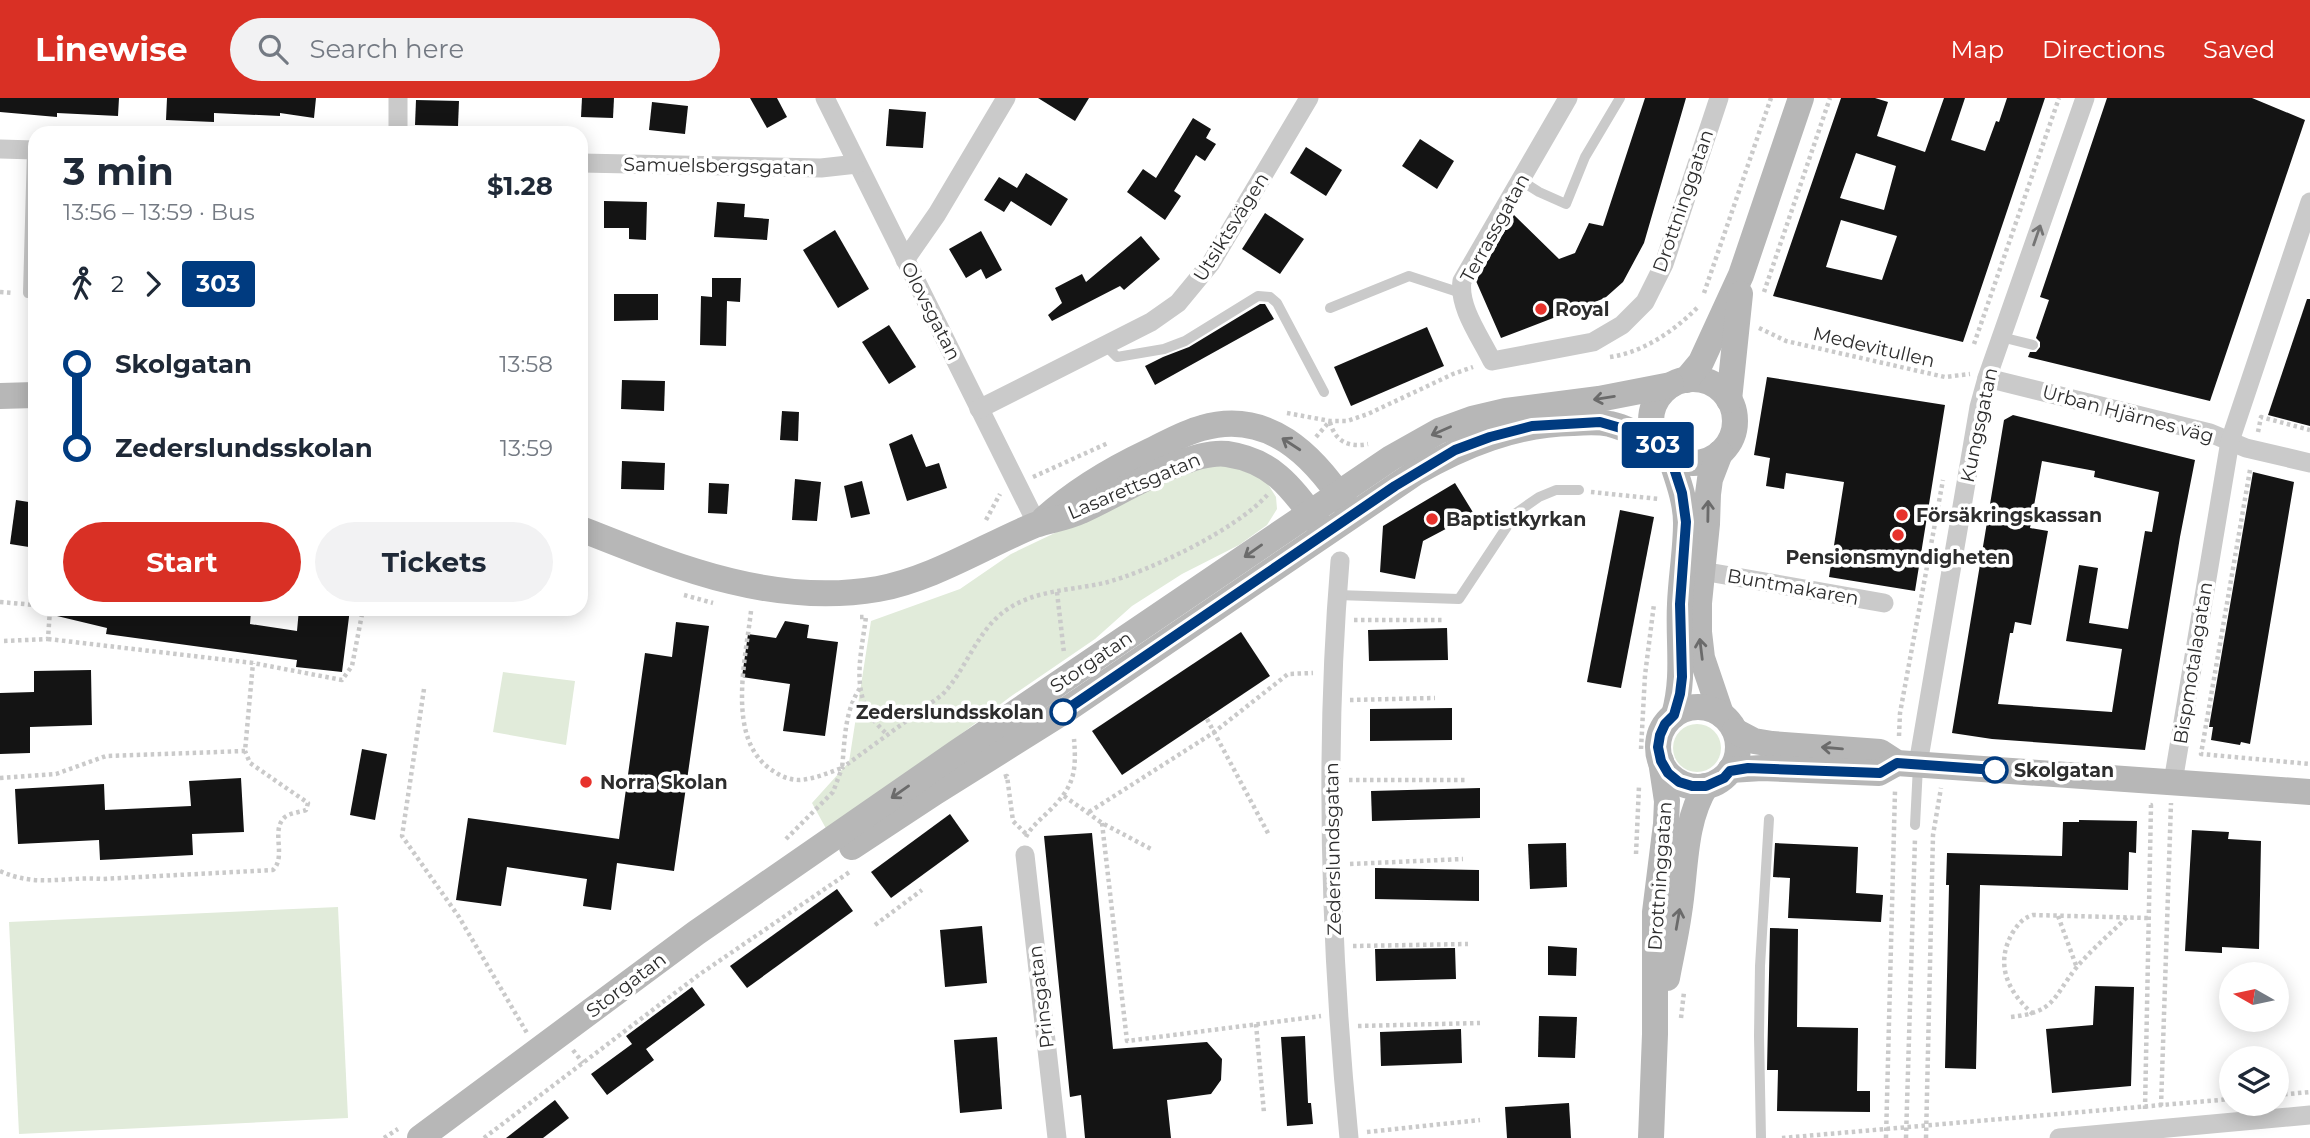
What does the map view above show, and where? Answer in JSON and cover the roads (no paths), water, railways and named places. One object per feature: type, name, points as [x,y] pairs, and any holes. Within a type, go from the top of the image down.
[{"type":"main road","points":[[1674,715],[1682,677],[1680,604],[1686,522],[1682,493],[1651,425],[1652,413],[1655,402],[1701,362],[1741,275],[1801,98]]},
{"type":"main road","points":[[1729,400],[1741,275]]},
{"type":"main road","points":[[1678,382],[1706,381],[1723,392],[1733,411],[1733,434],[1720,453],[1709,487],[1699,603],[1702,658],[1728,722],[1738,751],[1730,771],[1724,778],[1706,786],[1679,782],[1668,773],[1661,761],[1658,747],[1660,735],[1665,724],[1674,715],[1697,707],[1709,709],[1728,722],[1754,741],[1880,752],[1919,765],[2310,792]]},
{"type":"main road","name":"Storgatan","points":[[451,1138],[717,940],[933,793],[1063,712],[1325,533],[1345,504],[1391,458],[1439,430],[1472,419],[1506,411],[1630,394],[1678,382]]},
{"type":"main road","points":[[0,396],[28,395]]},
{"type":"main road","name":"Storgatan","points":[[413,1130],[1309,512],[1345,504],[1415,473],[1455,450],[1532,426],[1600,422],[1631,431],[1665,451]]},
{"type":"main road","name":"Lasarettsgatan","points":[[1037,524],[1070,495],[1139,456],[1201,428],[1222,424],[1259,428],[1278,435],[1315,463],[1345,504]]},
{"type":"main road","points":[[1665,451],[1682,461],[1695,463],[1709,460],[1720,453]]},
{"type":"main road","name":"Lasarettsgatan","points":[[588,532],[687,570],[757,588],[804,593],[879,589],[917,578],[1037,524],[1077,513],[1190,458],[1226,454],[1268,467],[1325,533]]},
{"type":"main road","name":"Drottninggatan","points":[[1651,1138],[1655,1034],[1655,912],[1667,813],[1661,761]]},
{"type":"main road","points":[[1730,771],[1762,768],[1880,773],[1919,765]]},
{"type":"main road","name":"Drottninggatan","points":[[1655,1034],[1679,914],[1690,827],[1696,802],[1706,786]]},
{"type":"street","points":[[398,98],[398,126]]},
{"type":"street","name":"Olovsgatan","points":[[825,98],[1037,524]]},
{"type":"street","points":[[905,260],[937,214],[1006,98]]},
{"type":"street","name":"Utsiktsvägen","points":[[979,409],[1151,322],[1178,303],[1211,263],[1309,98]]},
{"type":"street","name":"Terrassgatan","points":[[1492,361],[1461,293],[1468,268],[1568,98]]},
{"type":"street","name":"Drottninggatan","points":[[1492,361],[1593,342],[1622,325],[1644,302],[1664,264],[1719,98]]},
{"type":"street","name":"Kungsgatan","points":[[1919,765],[1975,434],[1987,378],[2085,98]]},
{"type":"street","points":[[0,149],[28,150]]},
{"type":"street","name":"Samuelsbergsgatan","points":[[588,163],[821,168],[857,164]]},
{"type":"street","name":"Bispmotalagatan","points":[[2173,782],[2230,441],[2310,202]]},
{"type":"street","name":"Urban Hjärnes väg","points":[[1987,378],[2210,433],[2246,448],[2310,463]]},
{"type":"street","name":"Zederslundsgatan","points":[[1340,561],[1331,700],[1331,865],[1339,1020],[1349,1136]]},
{"type":"street","name":"Buntmakaren","points":[[1702,570],[1884,603]]},
{"type":"street","name":"Prinsgatan","points":[[1025,855],[1057,1138]]},
{"type":"street","points":[[2059,1138],[2310,1115]]},
{"type":"lane","points":[[1520,180],[1566,204],[1585,157],[1620,98]]},
{"type":"lane","points":[[27,293],[28,273]]},
{"type":"lane","points":[[1330,308],[1409,276],[1461,293]]},
{"type":"lane","points":[[1105,345],[1117,357],[1164,349],[1185,341],[1258,296],[1270,297],[1277,303],[1324,392]]},
{"type":"lane","points":[[2001,337],[2033,345]]},
{"type":"lane","points":[[1337,595],[1459,599],[1516,513],[1539,497],[1556,490],[1579,490]]},
{"type":"lane","points":[[1915,825],[1919,765]]},
{"type":"lane","points":[[1761,1138],[1760,977],[1769,819]]},
{"type":"place","name":"Royal","points":[[1541,309]]},
{"type":"place","name":"Försäkringskassan","points":[[1902,515]]},
{"type":"place","name":"Baptistkyrkan","points":[[1432,519]]},
{"type":"place","name":"Pensionsmyndigheten","points":[[1898,535]]},
{"type":"place","name":"Zederslundsskolan","points":[[1063,712]]},
{"type":"place","name":"Skolgatan","points":[[1995,770]]},
{"type":"place","name":"Norra Skolan","points":[[586,782]]}]
